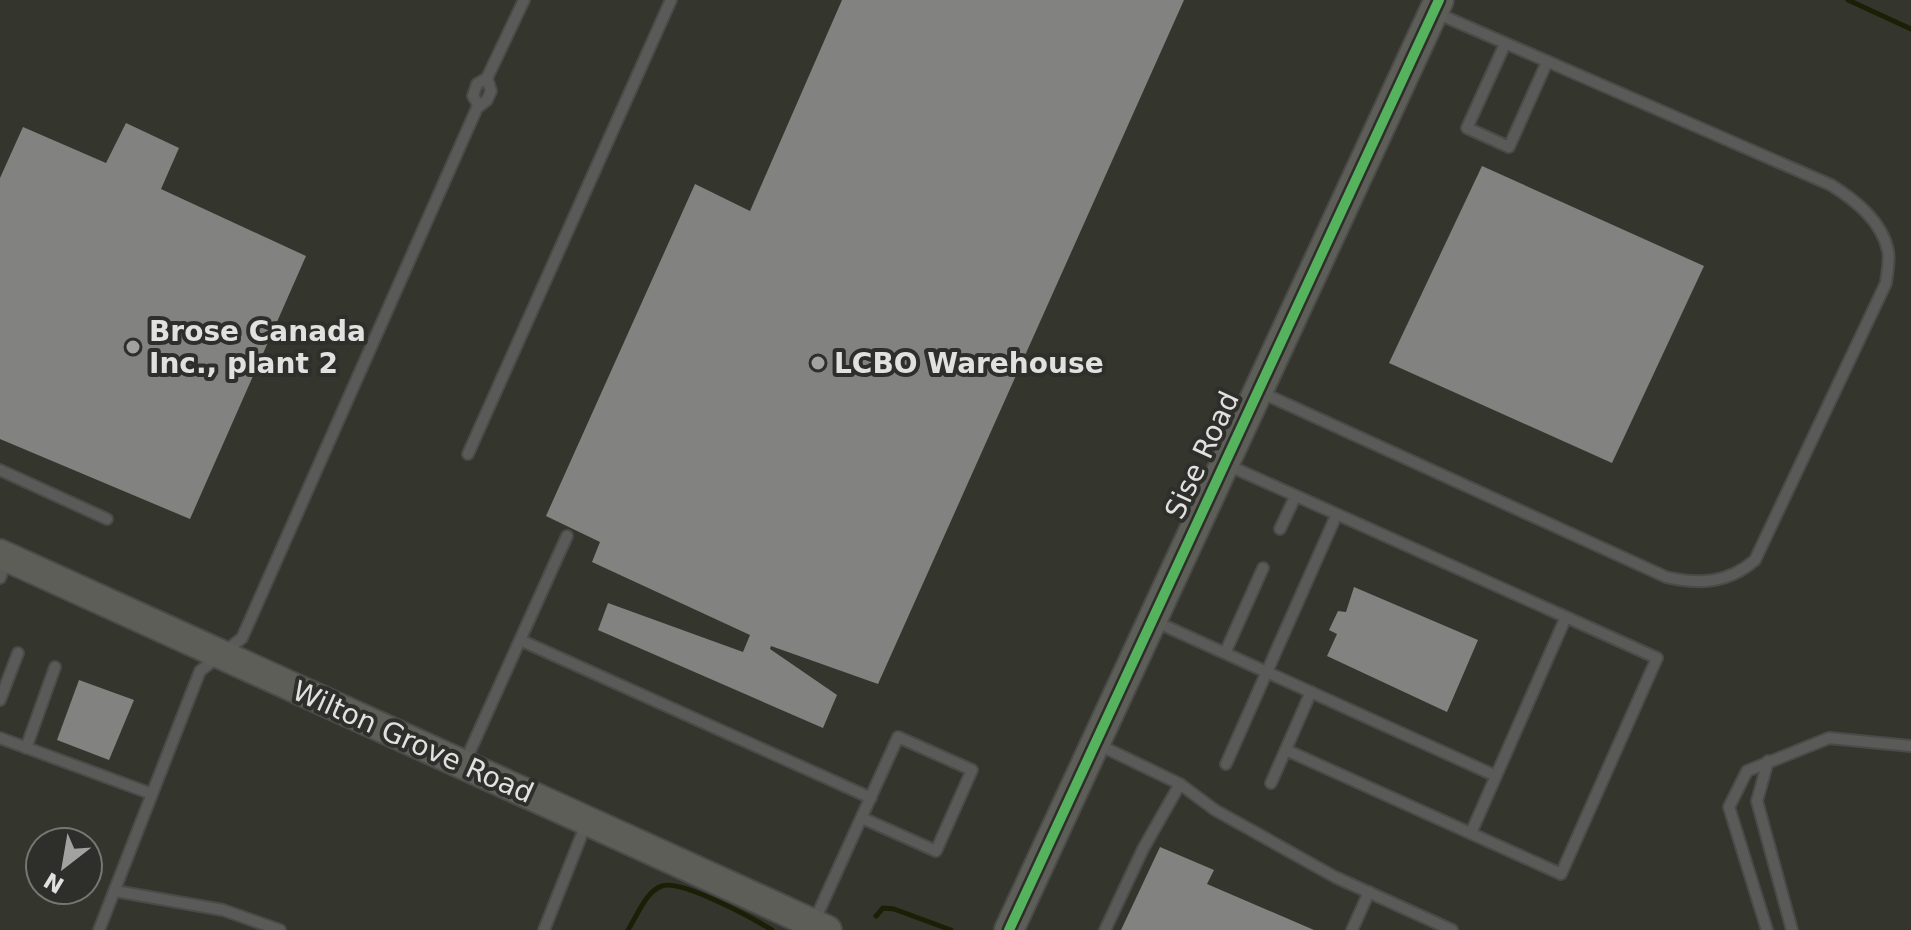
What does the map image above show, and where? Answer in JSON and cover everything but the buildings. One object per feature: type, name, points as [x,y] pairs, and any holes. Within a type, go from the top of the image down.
[{"type":"street","name":"Sise Road","points":[[1009,930],[1436,6]]},
{"type":"street","name":"Wilton Grove Road","points":[[3,563],[221,656],[820,927]]},
{"type":"lane","points":[[99,930],[200,671],[242,638],[478,104],[473,96],[477,84],[487,78],[524,0]]},
{"type":"lane","points":[[468,454],[671,0]]},
{"type":"lane","points":[[1258,391],[1666,577],[1689,583],[1717,581],[1742,571],[1755,560],[1886,283],[1889,252],[1875,222],[1854,200],[1831,185],[1505,44],[1436,6]]},
{"type":"lane","points":[[1505,44],[1467,128],[1509,147],[1547,62]]},
{"type":"lane","points":[[1224,464],[1657,658],[1561,874],[1286,750]]},
{"type":"lane","points":[[0,470],[107,519]]},
{"type":"lane","points":[[1280,529],[1295,497]]},
{"type":"lane","points":[[1226,764],[1336,516]]},
{"type":"lane","points":[[464,765],[567,536]]},
{"type":"lane","points":[[1225,653],[1263,568]]},
{"type":"lane","points":[[1471,833],[1566,617]]},
{"type":"lane","points":[[1152,620],[1496,776]]},
{"type":"lane","points":[[520,640],[871,798]]},
{"type":"lane","points":[[0,700],[18,653]]},
{"type":"lane","points":[[26,748],[55,667]]},
{"type":"lane","points":[[1271,783],[1311,692]]},
{"type":"lane","points":[[820,927],[862,818],[898,737],[972,770],[936,851],[862,818]]},
{"type":"lane","points":[[0,738],[152,794]]},
{"type":"lane","points":[[1767,930],[1729,807],[1747,771],[1829,738],[1911,746]]},
{"type":"lane","points":[[1095,744],[1180,784],[1215,810],[1335,877],[1452,930]]},
{"type":"lane","points":[[1768,761],[1757,801],[1792,930]]},
{"type":"lane","points":[[1105,930],[1143,849],[1180,784]]},
{"type":"lane","points":[[544,930],[588,821]]},
{"type":"lane","points":[[115,891],[223,910],[280,930]]},
{"type":"lane","points":[[1352,930],[1369,892]]},
{"type":"shaded area","points":[[0,0],[1911,0],[1911,930],[0,930]]},
{"type":"waterway","points":[[1848,0],[1911,29]]},
{"type":"waterway","points":[[628,930],[651,893],[662,886],[671,885],[717,901],[772,930]]},
{"type":"waterway","points":[[876,916],[883,908],[894,909],[951,930]]},
{"type":"cycle path","points":[[1009,930],[1439,0]]},
{"type":"place","name":"Brose Canada Inc., plant 2","points":[[133,347]]},
{"type":"place","name":"LCBO Warehouse","points":[[818,363]]}]
